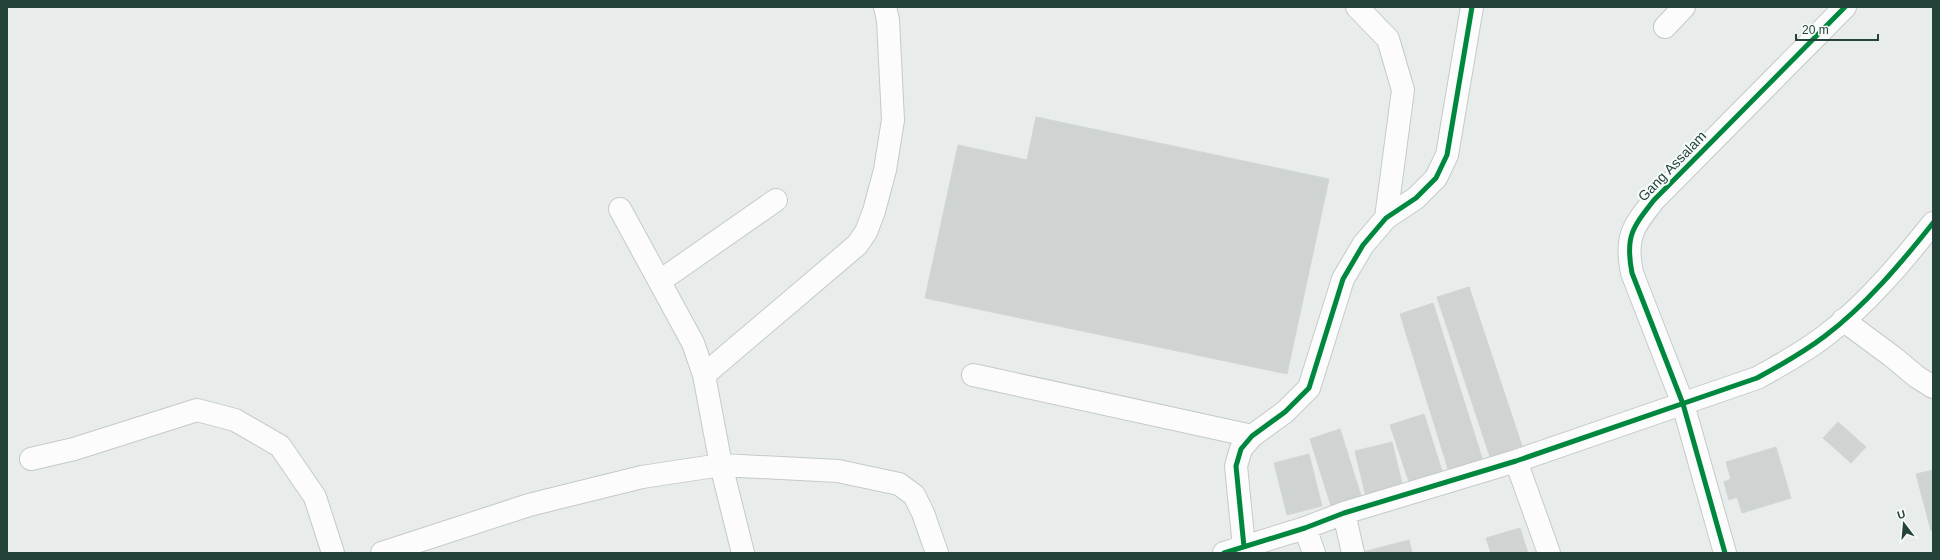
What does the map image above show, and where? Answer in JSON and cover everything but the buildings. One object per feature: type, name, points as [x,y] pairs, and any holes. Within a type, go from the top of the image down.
[{"type":"street","points":[[704,375],[856,245],[866,232],[886,170],[893,120],[888,20],[885,7]]},
{"type":"street","points":[[1357,7],[1388,39],[1403,90],[1386,218]]},
{"type":"street","points":[[1244,547],[1236,466],[1241,449],[1252,436],[1284,412],[1308,388],[1343,279],[1363,245],[1386,218],[1416,198],[1436,178],[1447,154],[1472,7]]},
{"type":"street","points":[[1665,27],[1684,7]]},
{"type":"street","name":"Gang Assalam","points":[[1724,553],[1683,404],[1632,273],[1628,254],[1629,240],[1638,221],[1654,200],[1845,7]]},
{"type":"street","points":[[660,281],[776,200]]},
{"type":"street","points":[[620,209],[693,343],[704,375],[721,465],[743,553]]},
{"type":"street","points":[[1224,553],[1305,528],[1344,513],[1516,461],[1758,378],[1792,359],[1826,335],[1843,320],[1863,302],[1933,223]]},
{"type":"street","points":[[1843,320],[1917,377],[1933,387]]},
{"type":"street","points":[[973,375],[1252,436]]},
{"type":"street","points":[[31,459],[74,449],[197,410],[235,420],[280,446],[315,497],[333,553]]},
{"type":"street","points":[[1516,461],[1549,553]]},
{"type":"street","points":[[382,553],[529,505],[642,477],[721,465],[838,471],[898,484],[914,495],[923,513],[937,553]]},
{"type":"street","points":[[1344,513],[1353,553]]},
{"type":"street","points":[[1305,528],[1314,553]]},
{"type":"cycle path","points":[[1244,547],[1236,466],[1241,449],[1252,436],[1285,412],[1309,388],[1343,279],[1363,245],[1386,218],[1416,198],[1436,178],[1447,155],[1472,7]]},
{"type":"cycle path","points":[[1725,553],[1683,404],[1632,273],[1629,250],[1630,241],[1640,218],[1654,200],[1845,7]]},
{"type":"cycle path","points":[[1224,553],[1305,528],[1344,513],[1516,461],[1757,378],[1801,353],[1840,324],[1882,283],[1933,223]]}]
